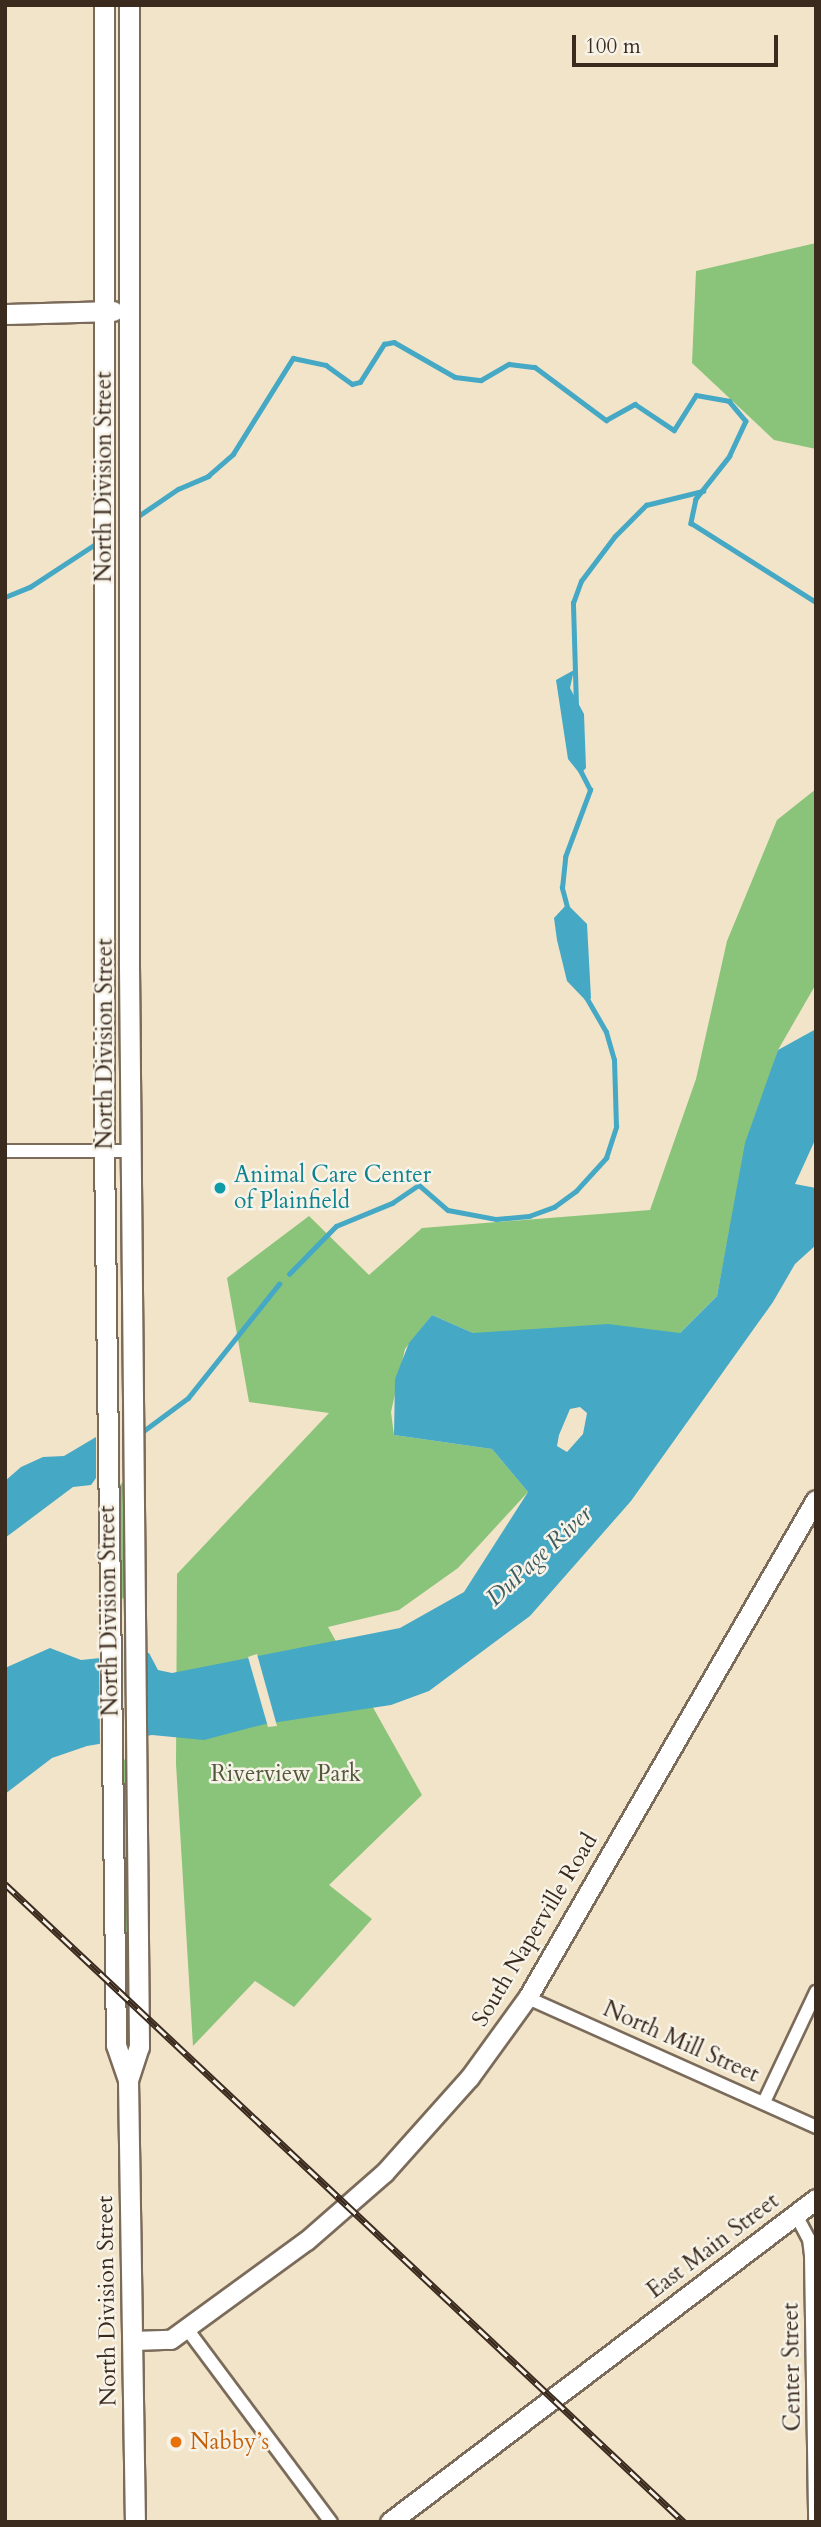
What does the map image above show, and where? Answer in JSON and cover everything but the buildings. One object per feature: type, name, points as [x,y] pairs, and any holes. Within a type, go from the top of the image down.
[{"type":"main road","name":"North Division Street","points":[[104,5],[104,1151],[116,2045],[128,2080],[135,2522]]},
{"type":"main road","name":"North Division Street","points":[[128,2080],[139,2047],[131,1367],[129,5]]},
{"type":"main road","points":[[5,314],[128,311]]},
{"type":"main road","points":[[102,726],[128,726]]},
{"type":"main road","name":"South Naperville Road","points":[[133,2341],[171,2340],[349,2207],[385,2174],[470,2078],[528,1998],[816,1500]]},
{"type":"main road","name":"East Main Street","points":[[390,2522],[816,2199]]},
{"type":"street","points":[[5,1152],[131,1151]]},
{"type":"street","points":[[764,2102],[816,1992]]},
{"type":"street","name":"North Mill Street","points":[[528,1998],[816,2127]]},
{"type":"street","name":"Center Street","points":[[796,2215],[809,2239],[811,2256],[814,2522]]},
{"type":"street","points":[[187,2329],[331,2522]]},
{"type":"green space","points":[[816,243],[816,449],[774,440],[692,363],[696,271]]},
{"type":"green space","name":"Riverview Park","points":[[816,789],[816,984],[778,1050],[741,1171],[717,1296],[680,1333],[473,1333],[432,1315],[405,1349],[391,1412],[394,1435],[492,1449],[528,1492],[458,1568],[399,1610],[328,1627],[422,1795],[329,1885],[372,1919],[294,2007],[255,1981],[193,2046],[176,1764],[177,1574],[329,1413],[249,1402],[227,1278],[309,1216],[369,1275],[422,1228],[650,1210],[696,1079],[727,941],[777,820]]},
{"type":"green space","points":[[124,1481],[125,1597],[122,1599],[118,1487]]},
{"type":"green space","points":[[127,1759],[130,2046],[127,2046],[121,1760]]},
{"type":"water","points":[[574,670],[570,688],[584,714],[586,768],[580,774],[568,759],[556,680]]},
{"type":"water","points":[[567,904],[587,924],[591,998],[588,1003],[567,981],[557,940],[554,918]]},
{"type":"water","name":"DuPage River","points":[[816,1029],[816,1138],[795,1184],[816,1188],[816,1245],[795,1264],[773,1302],[631,1501],[530,1616],[429,1691],[391,1705],[265,1724],[204,1740],[152,1735],[87,1746],[52,1758],[5,1794],[5,1668],[50,1648],[81,1660],[149,1653],[158,1670],[172,1673],[400,1628],[464,1592],[528,1492],[492,1449],[394,1435],[395,1379],[409,1343],[432,1315],[473,1333],[608,1324],[680,1333],[717,1296],[745,1143],[778,1050]],"holes":[[[580,1407],[587,1413],[583,1434],[567,1452],[557,1446],[570,1409]]]},
{"type":"water","points":[[96,1437],[96,1478],[91,1485],[73,1487],[5,1538],[5,1481],[21,1467],[43,1457],[64,1456]]},
{"type":"pier","points":[[147,1650],[148,1739],[100,1747],[99,1653]]},
{"type":"pier","points":[[257,1654],[277,1726],[268,1727],[248,1657]]},
{"type":"waterway","points":[[134,519],[178,489],[208,476],[233,454],[293,358],[326,365],[352,384],[360,382],[384,344],[394,342],[455,377],[481,380],[509,364],[535,367],[606,420],[635,404],[674,430],[696,395],[729,401],[746,421],[730,456],[696,499],[691,523],[816,602]]},
{"type":"waterway","points":[[576,706],[573,603],[581,581],[615,536],[646,505],[703,491]]},
{"type":"waterway","points":[[5,597],[30,587],[97,543]]},
{"type":"waterway","points":[[567,907],[562,888],[565,857],[590,790],[580,770]]},
{"type":"waterway","points":[[289,1274],[336,1226],[392,1203],[419,1185],[448,1210],[496,1219],[529,1216],[554,1207],[576,1191],[606,1158],[616,1127],[614,1060],[606,1032],[586,998]]},
{"type":"waterway","points":[[138,1435],[188,1398],[279,1284]]},
{"type":"railway","points":[[5,1884],[684,2522]]},
{"type":"place","name":"Animal Care Center of Plainfield","points":[[220,1188]]},
{"type":"place","name":"Nabby’s","points":[[176,2442]]}]
